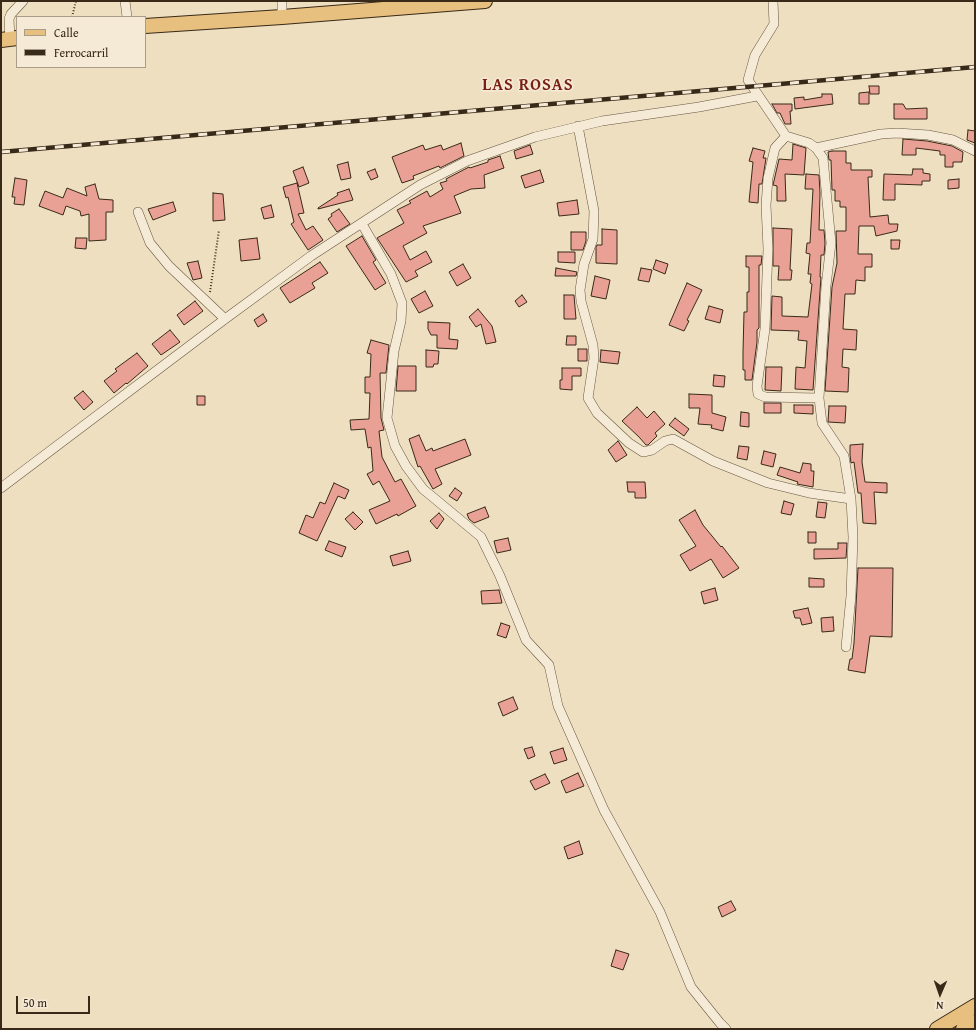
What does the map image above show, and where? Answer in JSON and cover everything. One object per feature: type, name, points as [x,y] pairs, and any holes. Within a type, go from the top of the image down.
[{"type":"main road","points":[[146,26],[485,1]]},
{"type":"main road","points":[[937,1029],[975,1006]]},
{"type":"main road","points":[[963,1029],[975,1022]]},
{"type":"street","points":[[9,39],[9,19],[11,14],[23,1]]},
{"type":"street","points":[[125,1],[127,16]]},
{"type":"street","points":[[282,1],[282,17]]},
{"type":"street","points":[[773,1],[774,24],[755,55],[748,80],[757,96],[765,103],[786,136],[802,140],[816,148],[823,158],[831,243],[826,286],[819,398],[822,423],[844,456],[852,499],[852,566],[846,647]]},
{"type":"street","points":[[1,488],[224,319],[311,256],[420,185],[467,161],[535,137],[578,126],[757,96]]},
{"type":"street","points":[[578,126],[594,211],[593,239],[584,264],[580,290],[581,301],[593,345],[594,358],[588,398],[597,413],[629,443],[643,452],[652,450],[665,440],[673,439],[713,461],[768,482],[809,493],[852,499]]},
{"type":"street","points":[[816,148],[881,134],[897,133],[928,135],[953,140],[975,151]]},
{"type":"street","points":[[786,136],[775,148],[768,178],[766,205],[768,250],[765,330],[757,386],[758,394],[765,397],[819,398]]},
{"type":"street","points":[[138,212],[150,243],[169,266],[224,319]]},
{"type":"street","points":[[362,224],[391,274],[402,303],[401,321],[394,351],[387,418],[395,446],[406,466],[423,489],[481,536],[500,576],[526,640],[549,665],[558,706],[604,810],[660,912],[692,987],[720,1024],[726,1029]]},
{"type":"path","points":[[72,16],[76,1]]},
{"type":"path","points":[[208,302],[219,230]]},
{"type":"building","points":[[869,86],[879,86],[879,94],[870,94]]},
{"type":"building","points":[[869,92],[869,104],[859,104],[859,93]]},
{"type":"building","points":[[822,94],[832,94],[833,104],[795,109],[794,98],[804,97],[804,100],[822,97]]},
{"type":"building","points":[[772,104],[792,104],[792,111],[790,111],[791,124],[785,124],[780,113],[777,113]]},
{"type":"building","points":[[894,104],[903,104],[906,109],[927,108],[927,119],[894,119]]},
{"type":"building","points":[[968,130],[975,131],[975,143],[967,140]]},
{"type":"building","points":[[903,139],[927,141],[952,146],[963,152],[962,162],[953,162],[953,167],[945,167],[945,155],[940,155],[940,151],[916,148],[916,155],[902,155]]},
{"type":"building","points":[[461,143],[464,156],[440,168],[439,166],[413,176],[414,179],[402,183],[392,157],[423,145],[425,150],[441,145],[443,150]]},
{"type":"building","points":[[793,144],[806,148],[804,175],[785,174],[786,201],[777,201],[777,186],[773,185],[779,159],[792,160]]},
{"type":"building","points":[[530,145],[533,154],[516,159],[514,151]]},
{"type":"building","points":[[753,148],[765,151],[763,158],[766,158],[762,184],[759,184],[758,203],[749,202],[753,162],[749,161]]},
{"type":"building","points":[[846,151],[846,163],[851,163],[851,170],[872,170],[872,177],[868,177],[870,217],[888,215],[889,224],[898,224],[897,231],[876,236],[874,226],[859,226],[858,254],[872,254],[872,267],[865,267],[865,281],[856,280],[855,294],[845,294],[843,329],[857,330],[856,350],[843,349],[842,367],[849,368],[848,392],[825,391],[832,287],[837,263],[836,231],[846,231],[846,207],[840,207],[840,201],[835,201],[835,190],[832,190],[831,160],[829,160],[828,152]]},
{"type":"building","points":[[500,156],[504,168],[484,175],[485,188],[471,189],[454,196],[461,213],[423,226],[427,233],[403,246],[410,260],[426,251],[432,262],[415,271],[418,276],[406,282],[377,238],[404,223],[397,210],[411,203],[409,201],[427,191],[430,197],[443,189],[440,183],[447,181],[446,179],[469,167],[470,168],[488,162],[488,160]]},
{"type":"building","points":[[348,162],[351,178],[341,180],[337,165]]},
{"type":"building","points":[[303,167],[309,183],[299,187],[293,171]]},
{"type":"building","points":[[375,169],[378,177],[371,180],[367,172]]},
{"type":"building","points":[[913,169],[923,169],[923,173],[930,174],[930,181],[922,181],[922,185],[895,184],[895,200],[883,200],[884,174],[912,175]]},
{"type":"building","points":[[540,170],[544,182],[525,188],[521,176]]},
{"type":"building","points":[[806,174],[819,175],[819,230],[824,230],[825,243],[824,255],[821,255],[821,277],[813,390],[795,389],[796,367],[805,368],[807,341],[798,340],[799,331],[771,330],[772,296],[782,297],[782,316],[808,317],[812,284],[810,283],[811,274],[808,274],[810,254],[806,253],[807,243],[810,243],[813,189],[805,189]]},
{"type":"building","points":[[15,178],[27,180],[24,205],[14,204],[15,197],[12,197]]},
{"type":"building","points":[[959,179],[959,188],[948,189],[948,180]]},
{"type":"building","points":[[297,183],[304,213],[298,214],[306,230],[313,226],[323,240],[308,250],[291,224],[294,222],[288,197],[286,198],[283,187]]},
{"type":"building","points":[[95,184],[99,199],[113,200],[113,212],[106,212],[106,240],[89,241],[89,214],[81,216],[80,211],[66,206],[63,215],[39,206],[45,191],[63,198],[67,188],[87,196],[85,187]]},
{"type":"building","points":[[349,189],[353,200],[318,209],[338,195],[337,193]]},
{"type":"building","points":[[213,193],[223,194],[225,220],[213,221]]},
{"type":"building","points":[[577,200],[579,214],[559,216],[557,203]]},
{"type":"building","points":[[173,202],[176,211],[153,220],[148,209]]},
{"type":"building","points":[[271,205],[274,217],[264,219],[261,208]]},
{"type":"building","points":[[339,209],[350,224],[337,232],[328,219],[332,216],[331,214]]},
{"type":"building","points":[[773,228],[792,229],[791,280],[778,280],[779,266],[773,266]]},
{"type":"building","points":[[602,229],[617,230],[617,264],[596,263],[596,247],[597,245],[602,245]]},
{"type":"building","points":[[571,232],[586,232],[586,241],[583,250],[571,250]]},
{"type":"building","points":[[362,236],[376,260],[373,262],[386,283],[375,290],[346,246]]},
{"type":"building","points":[[76,238],[87,238],[86,249],[75,248]]},
{"type":"building","points":[[257,238],[260,259],[241,261],[239,240]]},
{"type":"building","points":[[891,240],[900,240],[899,249],[891,249]]},
{"type":"building","points":[[558,252],[575,252],[575,263],[558,262]]},
{"type":"building","points":[[746,256],[762,256],[761,265],[759,265],[759,328],[757,330],[752,380],[745,380],[745,370],[743,370],[744,312],[747,312],[747,292],[749,292],[749,267],[746,267]]},
{"type":"building","points":[[656,260],[668,264],[665,274],[653,269]]},
{"type":"building","points":[[198,261],[202,278],[193,280],[187,263]]},
{"type":"building","points":[[320,262],[328,273],[312,283],[315,288],[290,303],[280,288]]},
{"type":"building","points":[[463,264],[471,278],[457,286],[449,272]]},
{"type":"building","points":[[556,268],[577,272],[576,276],[555,276]]},
{"type":"building","points":[[641,268],[652,270],[649,282],[638,280]]},
{"type":"building","points":[[595,276],[610,280],[606,299],[591,296]]},
{"type":"building","points":[[687,283],[702,290],[687,320],[689,321],[684,331],[669,325]]},
{"type":"building","points":[[425,291],[433,306],[419,313],[411,299]]},
{"type":"building","points":[[522,295],[527,302],[519,307],[515,301]]},
{"type":"building","points":[[564,295],[574,295],[576,319],[564,319]]},
{"type":"building","points":[[195,301],[203,311],[184,325],[177,315]]},
{"type":"building","points":[[709,306],[723,310],[720,323],[705,319]]},
{"type":"building","points":[[478,309],[492,326],[496,342],[486,344],[481,324],[476,327],[469,317]]},
{"type":"building","points":[[263,314],[267,321],[258,327],[254,320]]},
{"type":"building","points":[[428,322],[450,323],[449,339],[458,340],[457,349],[437,348],[437,335],[431,335],[428,329]]},
{"type":"building","points":[[170,330],[180,342],[161,355],[152,344]]},
{"type":"building","points":[[567,336],[576,336],[576,345],[566,345]]},
{"type":"building","points":[[371,340],[389,345],[386,373],[380,373],[381,418],[384,430],[379,431],[382,457],[395,482],[401,479],[416,506],[398,516],[397,514],[376,524],[369,510],[390,501],[379,481],[373,485],[367,474],[373,471],[371,447],[368,448],[365,429],[351,430],[350,420],[369,419],[370,393],[365,393],[365,377],[370,377],[371,354],[367,353]]},
{"type":"building","points":[[578,349],[587,349],[587,361],[578,361]]},
{"type":"building","points":[[426,350],[439,351],[438,364],[434,364],[433,367],[426,367]]},
{"type":"building","points":[[601,350],[620,352],[618,364],[600,362]]},
{"type":"building","points":[[137,353],[148,366],[114,393],[104,381],[117,371],[115,369]]},
{"type":"building","points":[[398,366],[416,366],[416,391],[396,391]]},
{"type":"building","points":[[766,367],[782,367],[781,391],[765,390]]},
{"type":"building","points":[[562,368],[581,368],[581,376],[572,376],[572,390],[560,389]]},
{"type":"building","points":[[714,375],[725,376],[724,387],[713,386]]},
{"type":"building","points":[[83,391],[93,402],[84,410],[74,398]]},
{"type":"building","points":[[689,394],[712,395],[712,413],[726,417],[723,431],[711,428],[712,425],[698,424],[700,408],[689,408]]},
{"type":"building","points":[[197,396],[205,396],[205,405],[197,405]]},
{"type":"building","points":[[764,403],[781,403],[781,413],[764,413]]},
{"type":"building","points":[[794,405],[813,405],[813,414],[794,413]]},
{"type":"building","points":[[829,406],[846,406],[845,423],[828,422]]},
{"type":"building","points":[[637,407],[647,418],[654,411],[665,424],[655,433],[657,436],[648,445],[646,445],[622,421]]},
{"type":"building","points":[[741,412],[749,413],[749,427],[740,426]]},
{"type":"building","points":[[675,418],[689,429],[684,436],[669,425]]},
{"type":"building","points":[[419,435],[426,451],[432,448],[433,451],[465,439],[471,455],[435,469],[442,484],[433,489],[420,466],[418,467],[409,439]]},
{"type":"building","points":[[618,441],[627,455],[616,462],[608,450]]},
{"type":"building","points":[[863,444],[862,462],[865,482],[887,483],[887,493],[874,492],[876,524],[863,523],[861,493],[858,493],[854,462],[851,463],[850,445]]},
{"type":"building","points":[[739,446],[749,447],[747,460],[737,458]]},
{"type":"building","points":[[764,451],[776,454],[773,467],[761,464]]},
{"type":"building","points":[[803,463],[811,464],[811,471],[814,471],[813,487],[797,484],[798,482],[777,475],[780,467],[800,473]]},
{"type":"building","points":[[627,482],[645,482],[646,498],[635,498],[635,492],[628,492]]},
{"type":"building","points":[[334,483],[349,490],[345,499],[338,496],[317,541],[299,533],[306,515],[313,518],[320,502],[325,504]]},
{"type":"building","points":[[455,488],[462,493],[457,501],[449,496]]},
{"type":"building","points":[[784,501],[794,504],[791,515],[781,513]]},
{"type":"building","points":[[818,502],[827,503],[825,518],[816,517]]},
{"type":"building","points":[[485,507],[489,517],[474,523],[469,519],[467,514]]},
{"type":"building","points":[[695,510],[703,525],[739,568],[723,578],[711,559],[690,571],[680,555],[696,546],[679,520]]},
{"type":"building","points":[[353,512],[363,522],[355,530],[345,519]]},
{"type":"building","points":[[439,513],[444,519],[437,529],[430,521]]},
{"type":"building","points":[[808,532],[816,532],[816,543],[808,543]]},
{"type":"building","points":[[508,538],[511,550],[497,553],[494,541]]},
{"type":"building","points":[[329,541],[346,547],[342,557],[325,550]]},
{"type":"building","points":[[838,543],[847,543],[846,558],[814,559],[814,549],[838,549]]},
{"type":"building","points":[[408,551],[411,561],[393,566],[390,556]]},
{"type":"building","points":[[858,568],[893,568],[892,637],[870,636],[865,673],[848,670],[850,659],[852,659],[854,643]]},
{"type":"building","points":[[809,578],[824,579],[824,587],[809,587]]},
{"type":"building","points":[[715,588],[718,600],[704,604],[701,592]]},
{"type":"building","points":[[499,590],[502,603],[482,604],[481,591]]},
{"type":"building","points":[[808,608],[812,623],[802,625],[800,618],[795,618],[793,611]]},
{"type":"building","points":[[833,617],[834,631],[822,632],[821,618]]},
{"type":"building","points":[[501,623],[510,626],[506,638],[497,635]]},
{"type":"building","points":[[513,697],[518,709],[503,716],[498,703]]},
{"type":"building","points":[[532,747],[535,756],[528,759],[524,749]]},
{"type":"building","points":[[563,748],[567,760],[554,764],[550,752]]},
{"type":"building","points":[[578,773],[584,786],[566,793],[561,781]]},
{"type":"building","points":[[545,774],[550,783],[535,790],[530,781]]},
{"type":"building","points":[[579,841],[583,854],[568,859],[564,847]]},
{"type":"building","points":[[731,901],[736,910],[722,917],[718,907]]},
{"type":"building","points":[[616,950],[629,954],[623,970],[611,966]]},
{"type":"railway","points":[[1,152],[975,67]]},
{"type":"district","name":"LAS ROSAS","points":[[528,86]]}]
